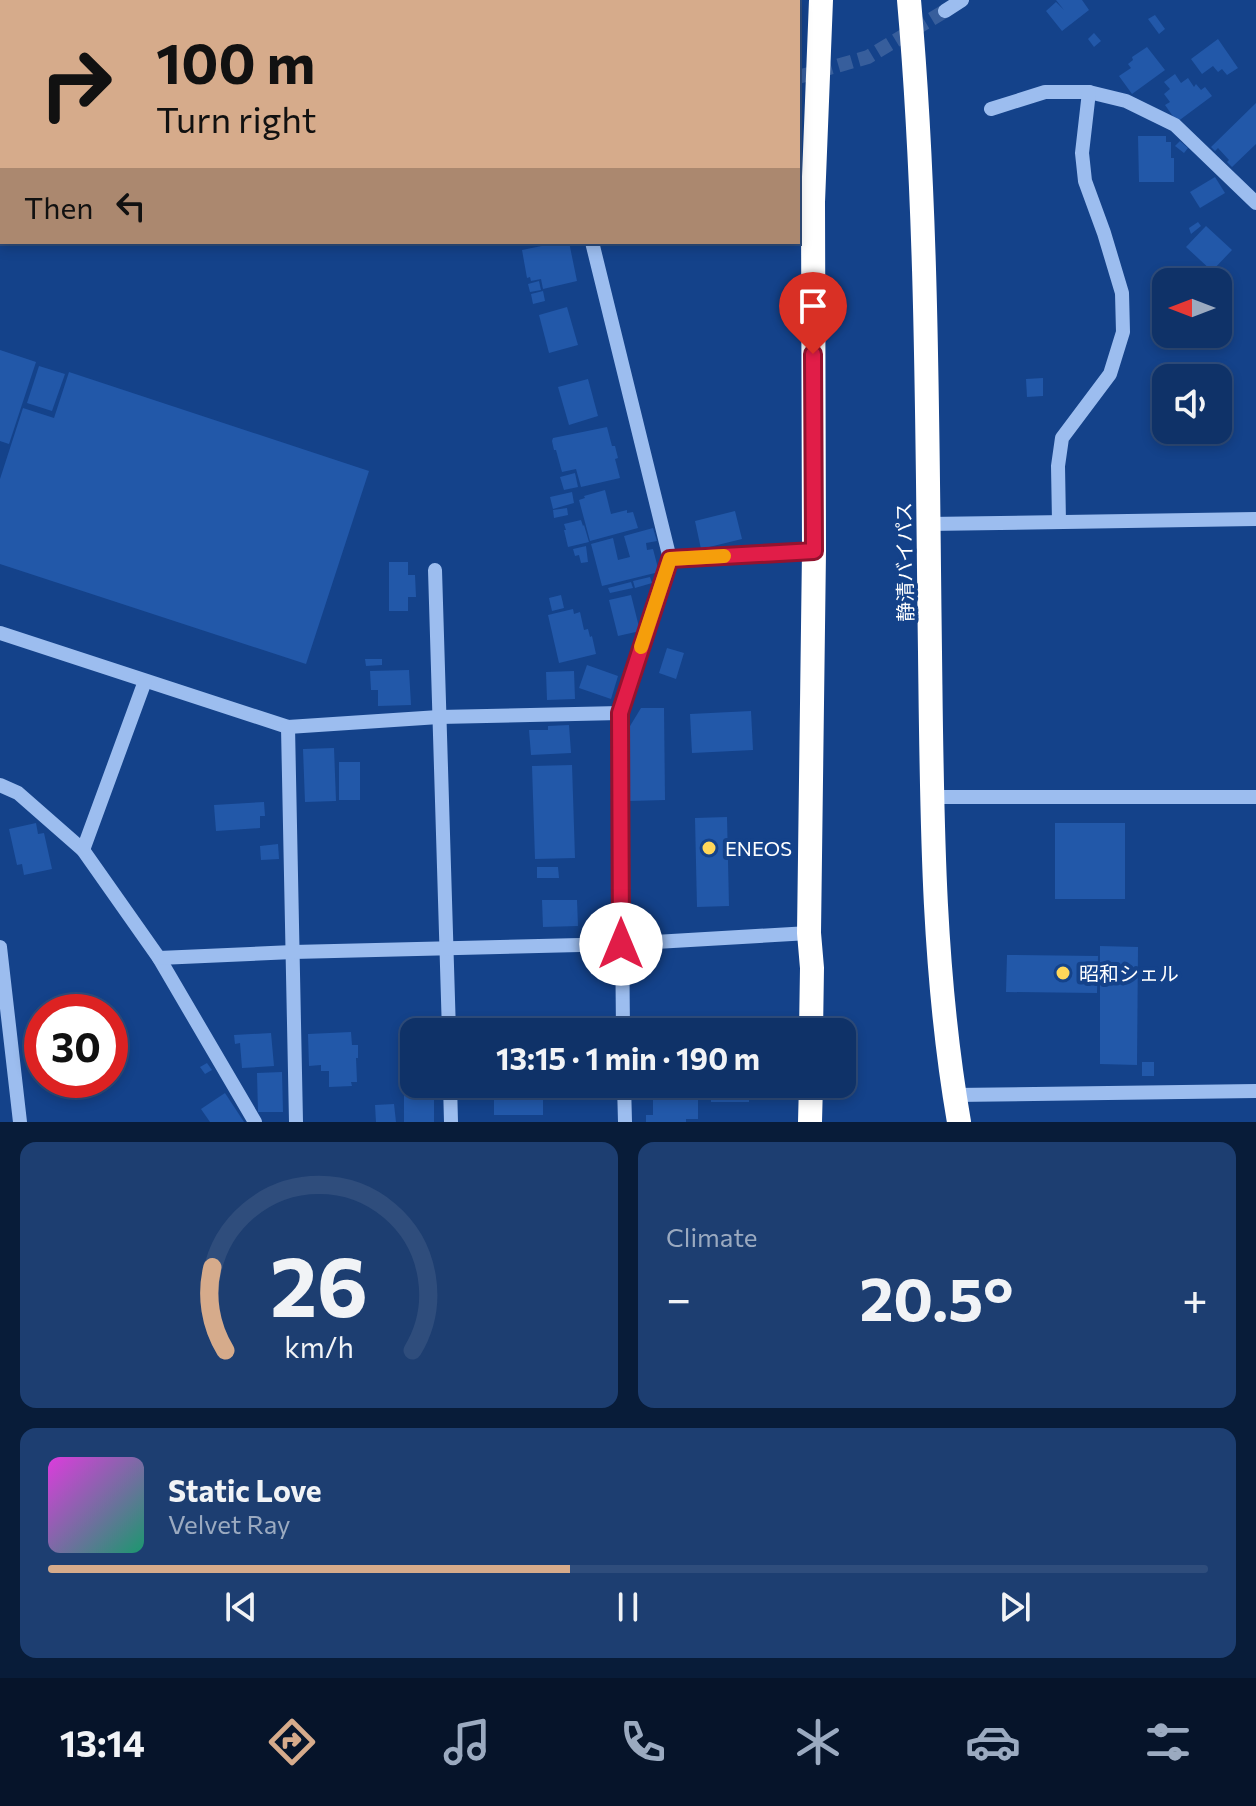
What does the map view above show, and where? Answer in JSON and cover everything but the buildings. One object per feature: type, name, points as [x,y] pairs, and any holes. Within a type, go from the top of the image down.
[{"type":"highway","points":[[811,1018],[809,933],[814,551],[813,202],[821,0]]},
{"type":"highway","name":"静清バイパス","points":[[909,0],[920,169],[934,882],[941,988],[959,1122]]},
{"type":"highway","points":[[810,1122],[811,1098]]},
{"type":"street","points":[[945,11],[962,0]]},
{"type":"street","points":[[991,109],[1045,92],[1089,92],[1126,101],[1175,125],[1256,203]]},
{"type":"street","points":[[1059,522],[1058,466],[1062,438],[1110,374],[1123,332],[1122,293],[1085,181],[1082,153],[1089,92]]},
{"type":"street","points":[[592,244],[670,559],[620,713],[623,1018]]},
{"type":"street","points":[[928,524],[1256,519]]},
{"type":"street","points":[[670,559],[814,551]]},
{"type":"street","points":[[435,570],[448,1018]]},
{"type":"street","points":[[0,633],[288,727],[439,717],[620,713]]},
{"type":"street","points":[[83,850],[145,681]]},
{"type":"street","points":[[288,727],[296,1122]]},
{"type":"street","points":[[0,785],[18,793],[83,850],[159,958],[255,1122]]},
{"type":"street","points":[[931,797],[1256,797]]},
{"type":"street","points":[[159,958],[621,944],[809,933]]},
{"type":"street","points":[[0,947],[20,1122]]},
{"type":"street","points":[[954,1095],[1256,1091]]},
{"type":"street","points":[[450,1098],[451,1122]]},
{"type":"street","points":[[624,1098],[625,1122]]},
{"type":"tunnel","points":[[800,76],[868,57],[945,11]]},
{"type":"slow traffic","points":[[641,647],[670,559],[724,556]]},
{"type":"place","name":"ENEOS","points":[[709,848]]},
{"type":"place","name":"昭和シェル","points":[[1063,973]]},
{"type":"route","points":[[621,944],[620,713],[670,559],[814,551],[813,354]]}]
